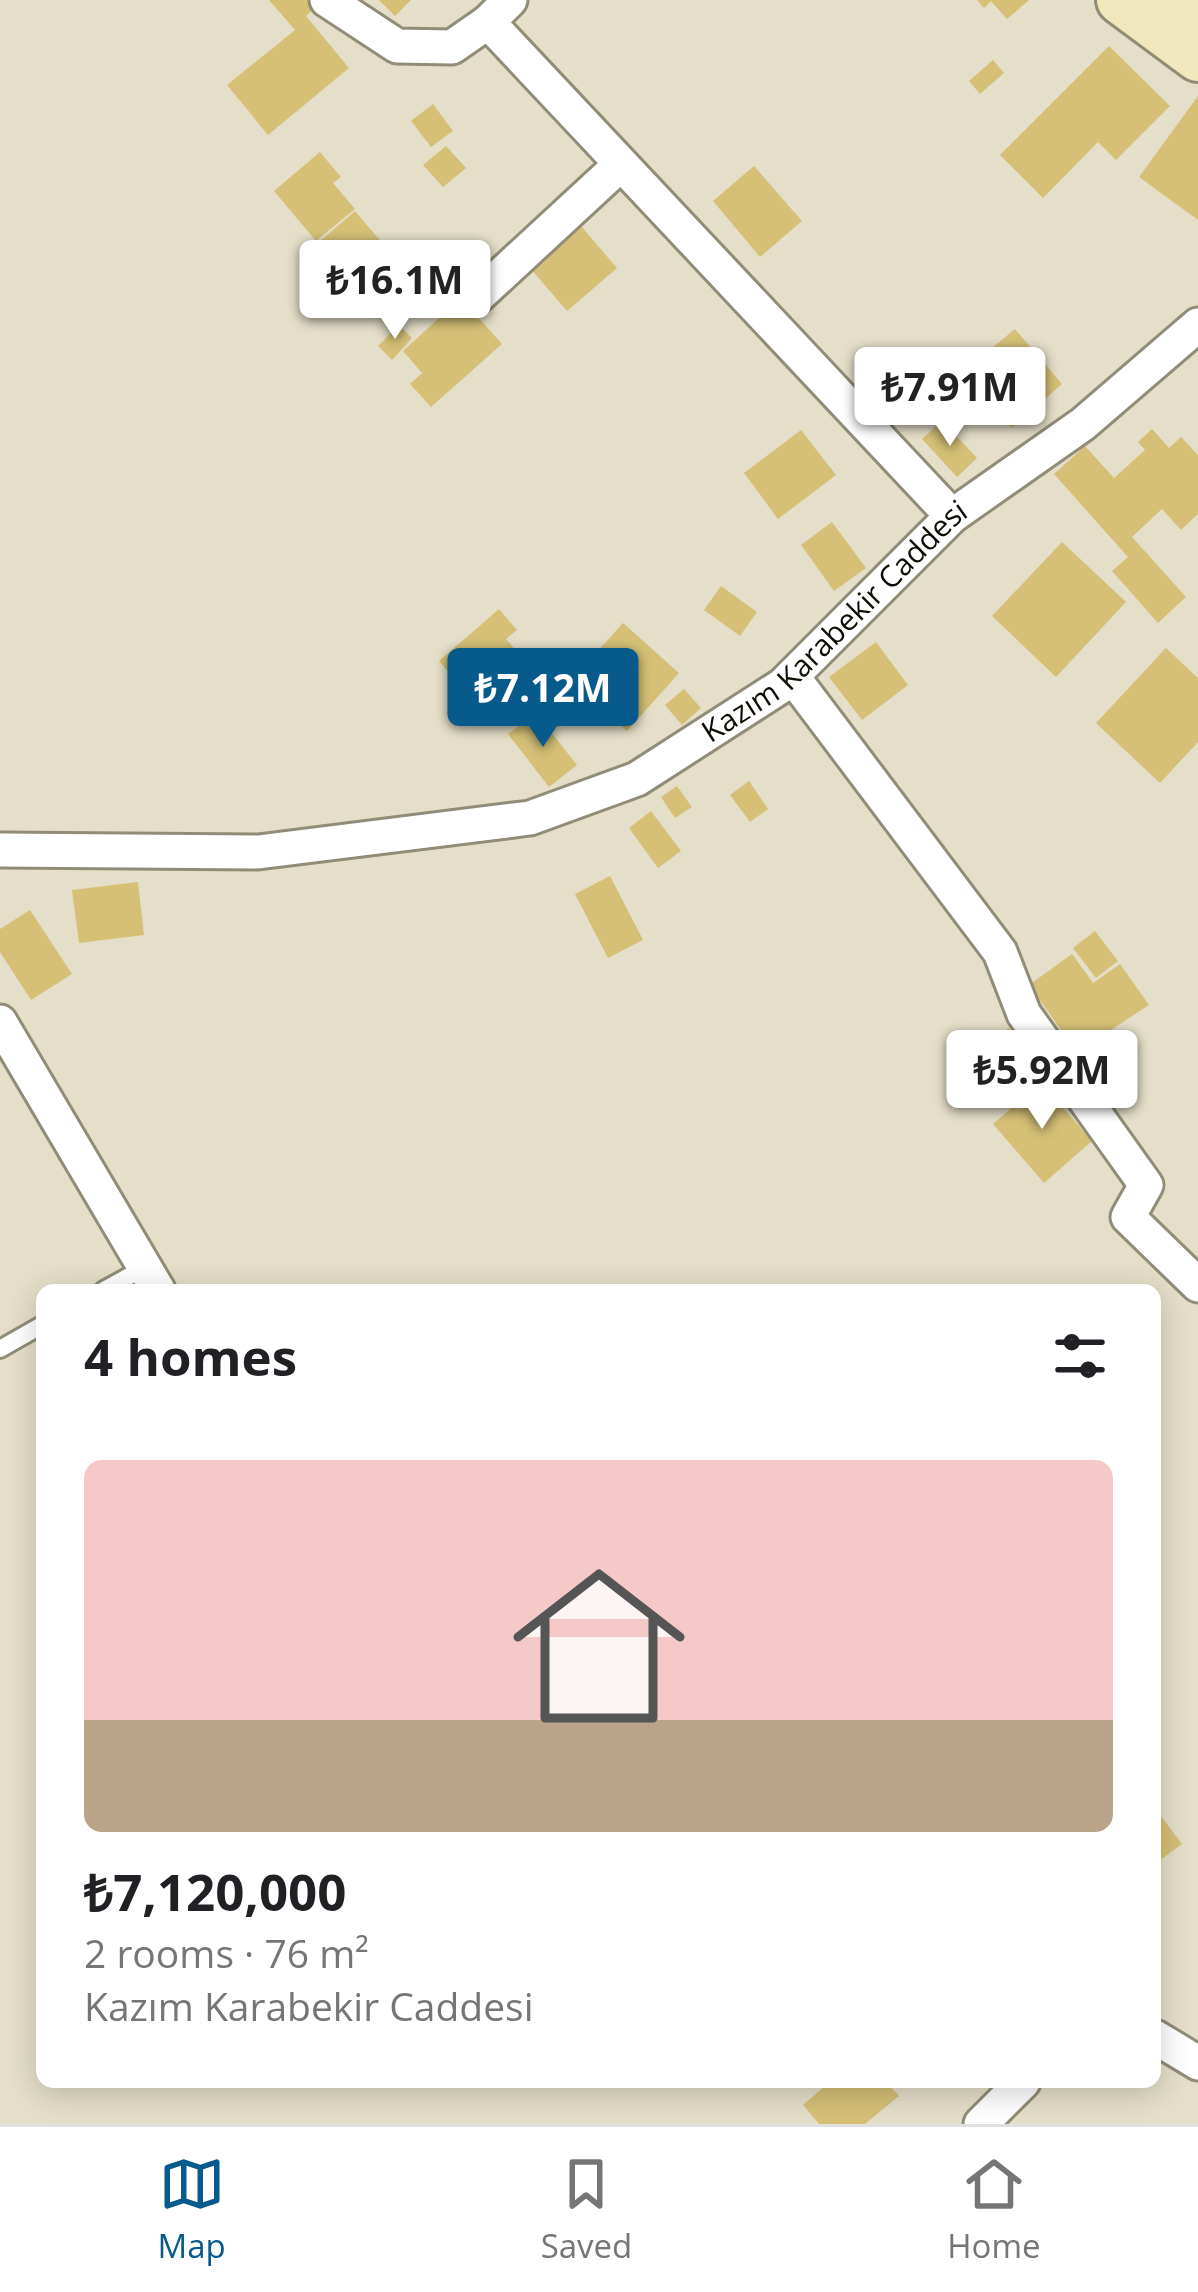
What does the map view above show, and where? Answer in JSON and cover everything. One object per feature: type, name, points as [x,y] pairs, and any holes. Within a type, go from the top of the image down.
[{"type":"street","points":[[327,0],[397,46],[452,47],[499,11],[621,164],[952,516]]},
{"type":"street","points":[[1120,0],[1198,57]]},
{"type":"street","points":[[1184,0],[1198,9]]},
{"type":"street","points":[[476,298],[621,164]]},
{"type":"street","name":"Kazım Karabekir Caddesi","points":[[0,850],[258,852],[530,818],[638,779],[792,676],[952,516],[1083,424],[1198,325]]},
{"type":"street","points":[[792,676],[1000,952],[1024,1014],[1146,1185],[1128,1217],[1198,1285]]},
{"type":"street","points":[[0,1022],[151,1279]]},
{"type":"street","points":[[1161,2041],[1198,2063]]},
{"type":"street","points":[[981,2124],[1017,2088]]},
{"type":"lane","points":[[0,1349],[36,1328]]},
{"type":"building","points":[[269,0],[310,0],[316,7],[306,16],[349,68],[268,135],[227,85],[295,30]]},
{"type":"building","points":[[379,0],[411,0],[395,16]]},
{"type":"building","points":[[977,0],[1029,0],[1007,19],[991,1],[984,8]]},
{"type":"building","points":[[1109,46],[1170,106],[1116,160],[1098,142],[1043,198],[1000,155]]},
{"type":"building","points":[[993,60],[1004,73],[980,94],[969,81]]},
{"type":"building","points":[[1198,96],[1198,220],[1139,177]]},
{"type":"building","points":[[433,104],[453,131],[431,147],[411,121]]},
{"type":"building","points":[[446,146],[466,168],[443,187],[423,165]]},
{"type":"building","points":[[320,152],[341,177],[333,183],[355,209],[316,241],[274,191]]},
{"type":"building","points":[[754,166],[802,221],[760,257],[713,201]]},
{"type":"building","points":[[355,211],[401,265],[357,302],[312,248]]},
{"type":"building","points":[[574,218],[617,268],[567,311],[524,261]]},
{"type":"building","points":[[461,298],[502,344],[431,407],[410,384],[422,373],[403,351]]},
{"type":"building","points":[[399,325],[412,338],[392,360],[378,346]]},
{"type":"building","points":[[1015,329],[1062,384],[1012,428],[957,364],[973,351],[980,358]]},
{"type":"building","points":[[942,421],[977,458],[957,477],[922,439]]},
{"type":"building","points":[[1152,429],[1169,448],[1181,437],[1198,455],[1198,514],[1181,530],[1162,509],[1132,537],[1186,597],[1158,623],[1112,571],[1128,557],[1054,474],[1085,446],[1114,478],[1145,450],[1138,442]]},
{"type":"building","points":[[801,430],[836,475],[778,519],[744,473]]},
{"type":"building","points":[[832,522],[866,568],[834,591],[801,545]]},
{"type":"building","points":[[1062,542],[1126,602],[1056,677],[992,616]]},
{"type":"building","points":[[721,586],[757,612],[740,636],[704,610]]},
{"type":"building","points":[[499,609],[517,630],[506,639],[528,665],[478,707],[439,661]]},
{"type":"building","points":[[623,623],[679,673],[627,731],[571,681]]},
{"type":"building","points":[[876,642],[908,685],[862,720],[829,677]]},
{"type":"building","points":[[1166,648],[1198,678],[1198,742],[1160,783],[1096,723]]},
{"type":"building","points":[[684,689],[701,708],[682,725],[665,705]]},
{"type":"building","points":[[536,713],[577,765],[549,787],[508,734]]},
{"type":"building","points":[[749,781],[768,809],[750,822],[730,795]]},
{"type":"building","points":[[677,786],[692,807],[675,818],[661,797]]},
{"type":"building","points":[[651,811],[681,851],[658,868],[629,828]]},
{"type":"building","points":[[610,876],[643,940],[608,958],[575,894]]},
{"type":"building","points":[[138,882],[144,935],[79,943],[72,890]]},
{"type":"building","points":[[30,910],[72,974],[31,1000],[0,952],[0,929]]},
{"type":"building","points":[[1095,931],[1118,961],[1096,978],[1073,948]]},
{"type":"building","points":[[1072,954],[1093,983],[1120,964],[1149,1005],[1077,1052],[1029,985]]},
{"type":"building","points":[[1009,1028],[1045,1075],[1012,1100],[977,1052]]},
{"type":"building","points":[[1041,1082],[1092,1141],[1044,1183],[993,1124]]},
{"type":"building","points":[[1161,1816],[1182,1844],[1161,1860]]},
{"type":"building","points":[[823,2088],[892,2088],[899,2096],[865,2124],[819,2124],[803,2105]]}]
